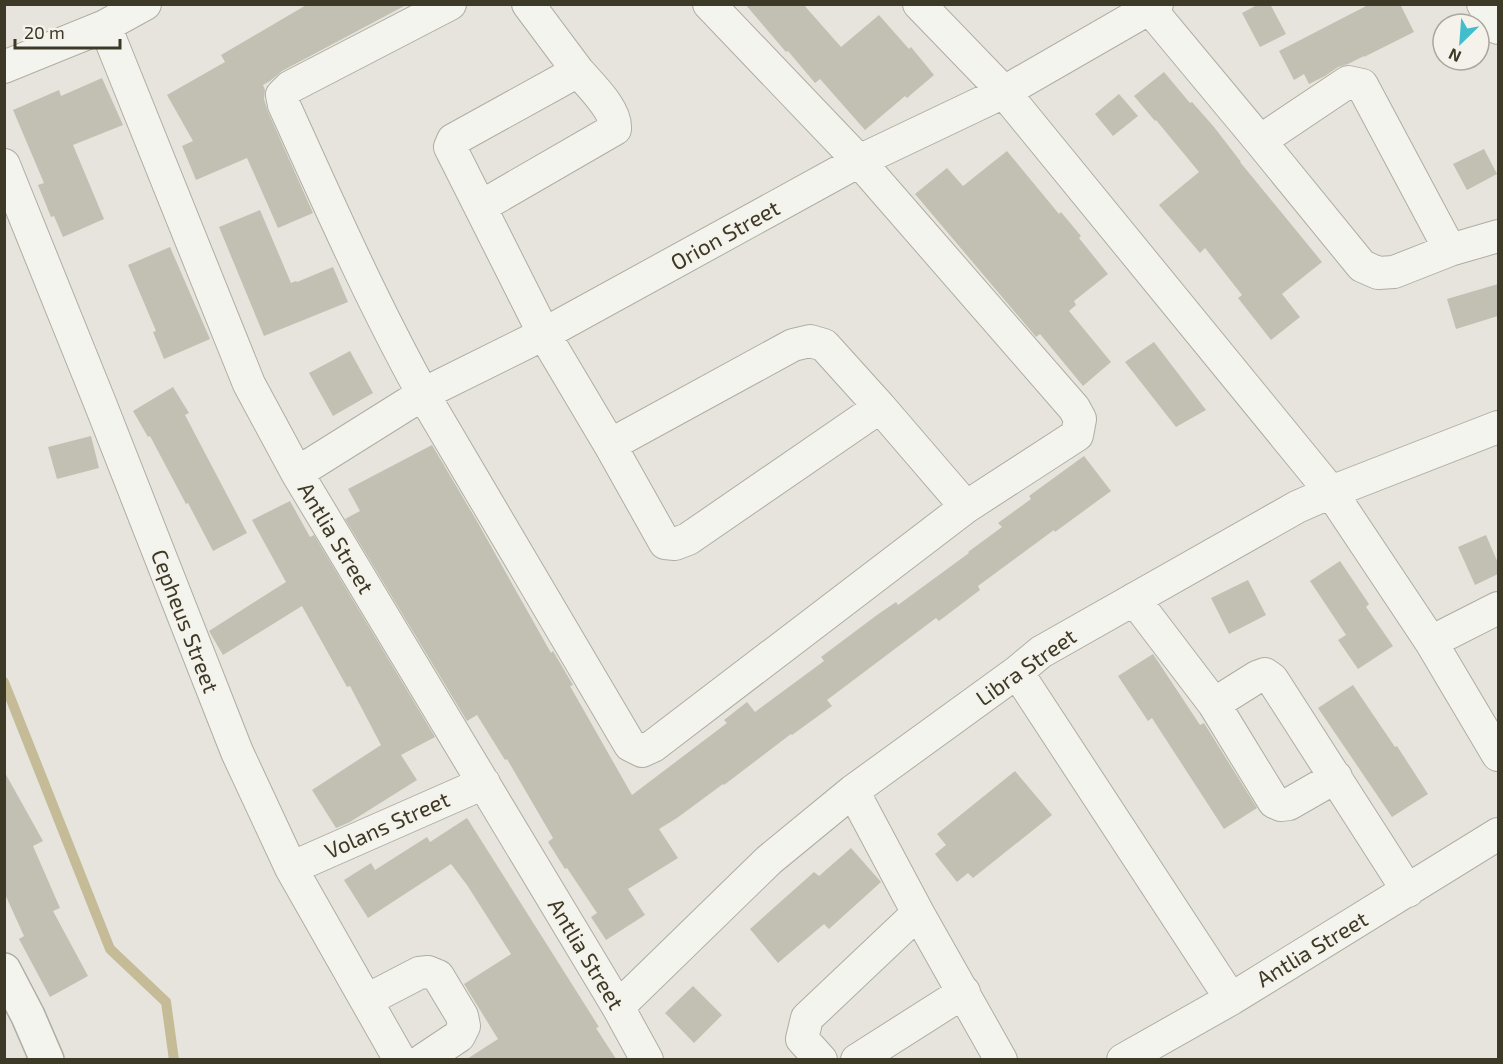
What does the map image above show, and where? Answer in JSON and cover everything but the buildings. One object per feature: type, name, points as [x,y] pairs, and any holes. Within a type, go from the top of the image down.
[{"type":"street","points":[[4,68],[105,26],[145,4]]},
{"type":"street","points":[[450,4],[290,87],[282,95],[284,105],[364,281],[423,394],[630,745],[642,751],[653,746],[966,507],[1077,435],[1080,419],[1074,408],[860,161],[709,4]]},
{"type":"street","points":[[480,207],[615,129],[611,110],[578,71],[528,4]]},
{"type":"street","points":[[920,4],[1004,92],[1331,492],[1431,642],[1498,755]]},
{"type":"street","points":[[1484,4],[1498,28]]},
{"type":"street","points":[[1150,6],[1362,266],[1378,273],[1394,272],[1450,250],[1498,236]]},
{"type":"street","name":"Orion Street","points":[[297,473],[423,394],[544,334],[860,161],[1004,92],[1150,6]]},
{"type":"street","name":"Antlia Street","points":[[105,26],[249,384],[297,473],[647,1059]]},
{"type":"street","points":[[578,71],[453,140],[450,147],[544,334],[665,543],[675,544],[688,540],[880,407]]},
{"type":"street","points":[[1260,141],[1348,82],[1362,85],[1450,250]]},
{"type":"street","name":"Cepheus Street","points":[[4,165],[105,414],[237,752],[291,868],[400,1059]]},
{"type":"street","points":[[610,445],[793,345],[810,341],[824,345],[966,507]]},
{"type":"street","name":"Libra Street","points":[[618,1007],[769,860],[853,791],[1017,672],[1041,652],[1297,507],[1498,427]]},
{"type":"street","points":[[1134,599],[1214,705],[1274,802],[1281,805],[1289,804],[1336,777]]},
{"type":"street","points":[[1431,642],[1498,608]]},
{"type":"street","points":[[1017,672],[1231,999]]},
{"type":"street","points":[[1214,705],[1257,677],[1265,674],[1272,679],[1408,891]]},
{"type":"street","name":"Volans Street","points":[[291,868],[484,783]]},
{"type":"street","points":[[853,791],[918,913],[1001,1059]]},
{"type":"street","name":"Antlia Street","points":[[1124,1059],[1231,999],[1498,834]]},
{"type":"street","points":[[821,1059],[802,1039],[807,1018],[918,913]]},
{"type":"street","points":[[4,970],[47,1059]]},
{"type":"street","points":[[367,1000],[419,973],[428,972],[438,976],[462,1016],[464,1026],[459,1036],[423,1059]]},
{"type":"street","points":[[857,1059],[964,992]]},
{"type":"waterway","points":[[4,682],[110,949],[166,1002],[174,1060]]}]
